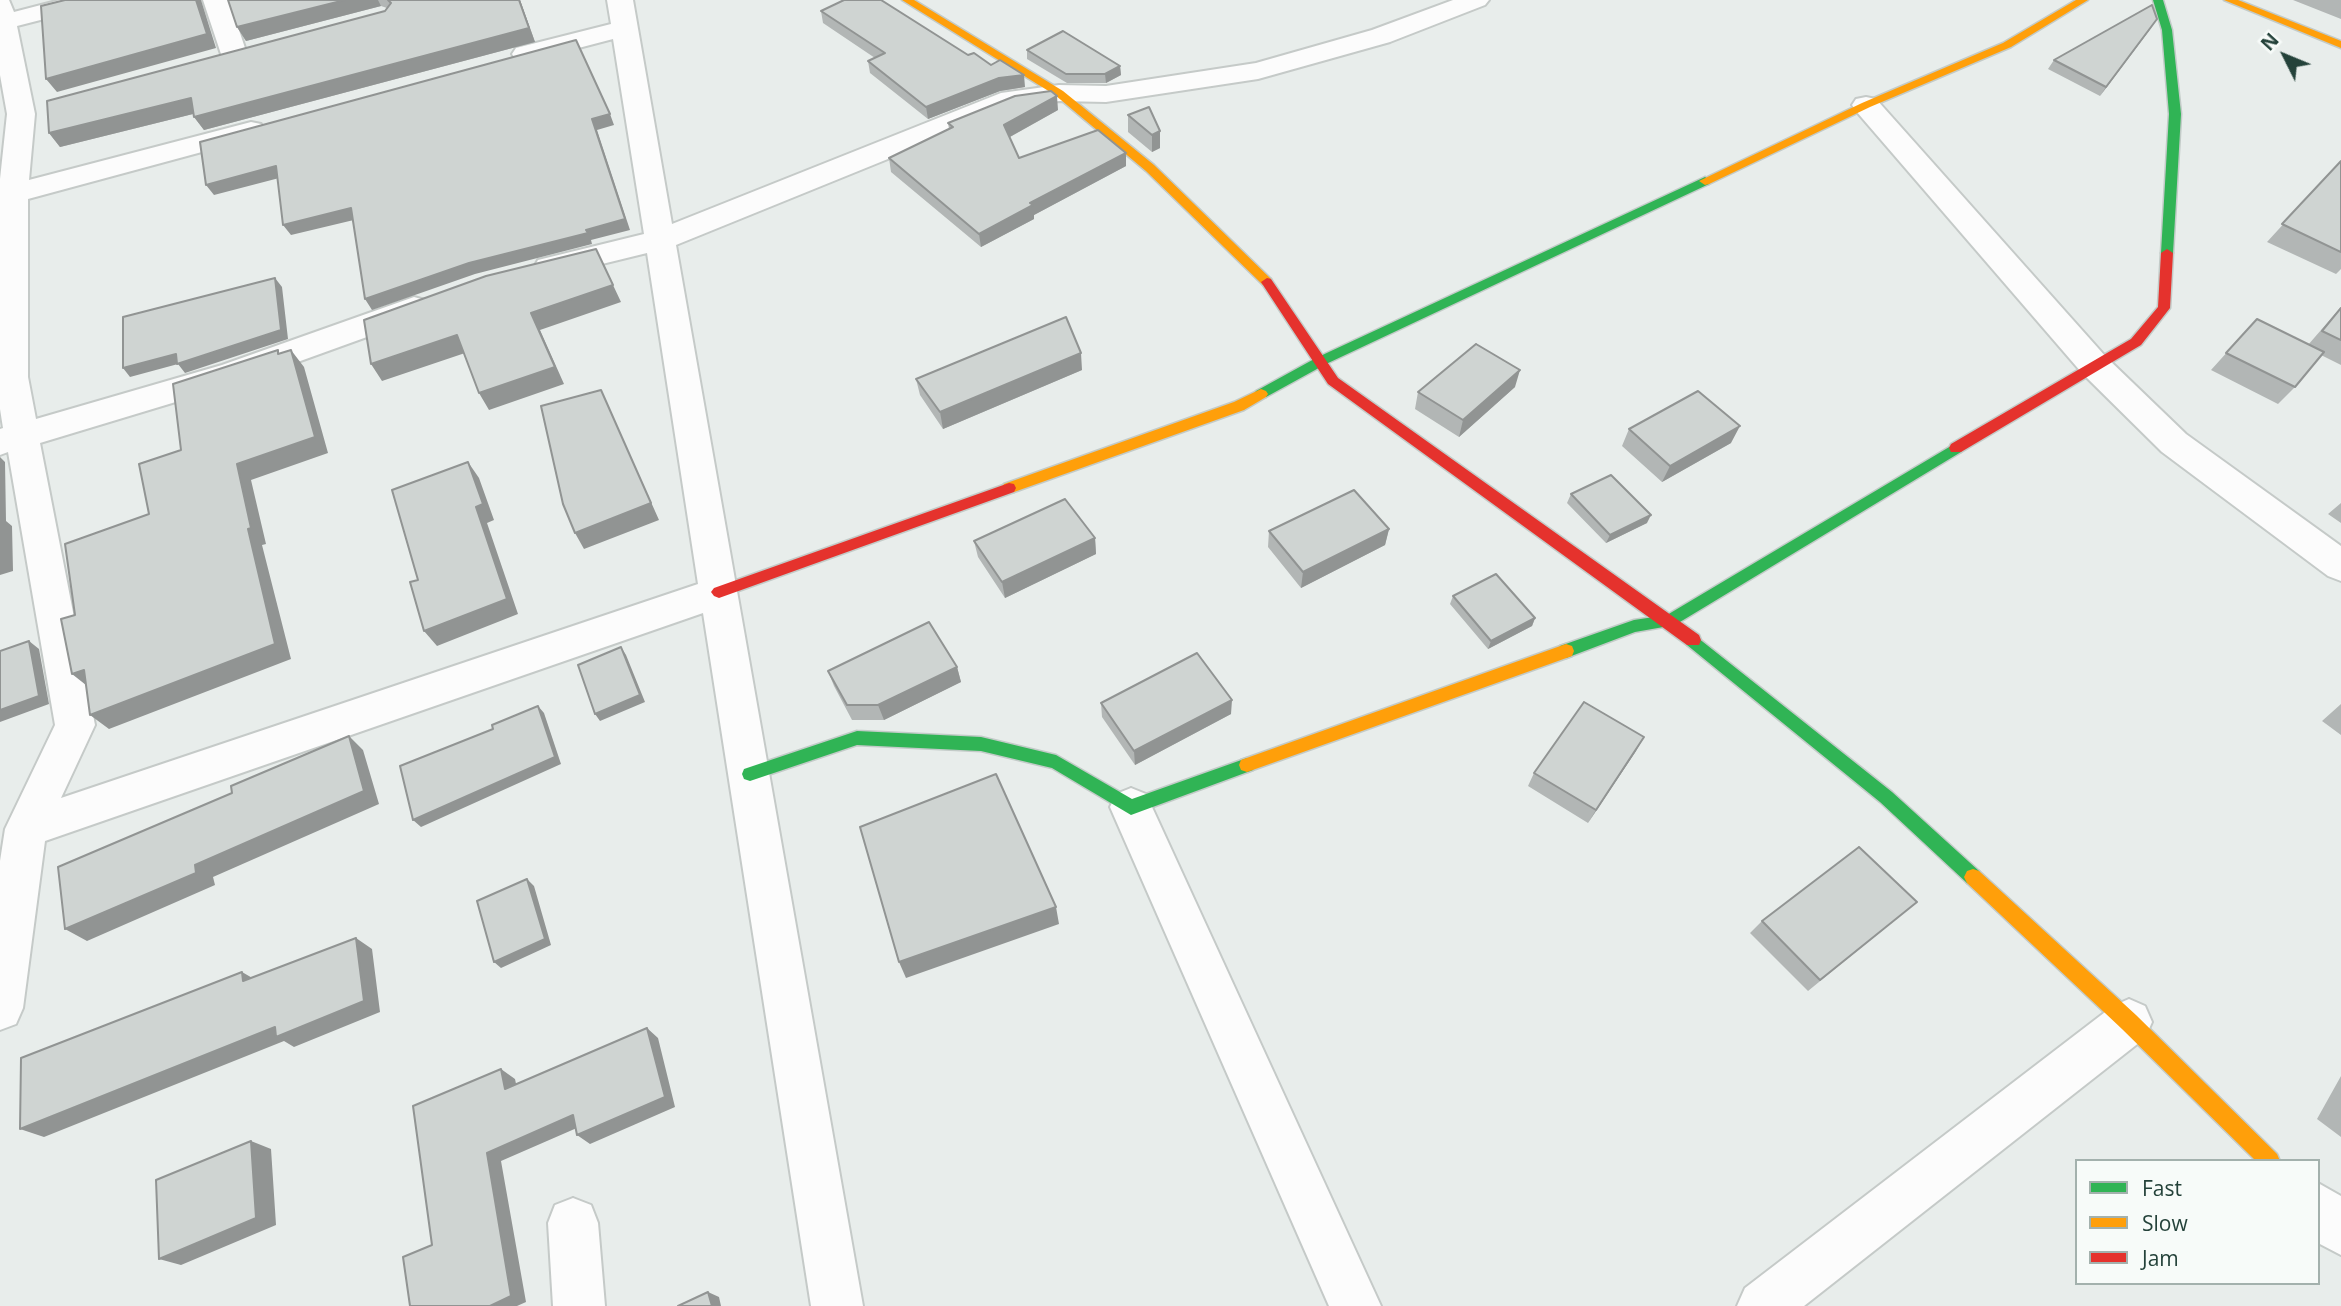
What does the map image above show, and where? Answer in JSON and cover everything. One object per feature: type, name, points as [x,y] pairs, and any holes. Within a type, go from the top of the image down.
[{"type":"street","points":[[0,1008],[26,829],[75,725],[11,438],[13,194],[23,114],[1,17],[90,0]]},
{"type":"street","points":[[216,0],[234,54]]},
{"type":"street","points":[[907,0],[1059,93],[1150,167],[1262,275],[1333,381],[1670,621],[1886,797],[2129,1022],[2268,1159]]},
{"type":"street","points":[[522,274],[661,240],[1011,99],[1059,93],[1106,94],[1258,71],[1381,36],[1476,0]]},
{"type":"street","points":[[26,829],[719,592],[1239,406],[1321,361],[1866,105],[2007,45],[2083,0]]},
{"type":"street","points":[[1131,807],[1634,626],[1670,621],[2136,342],[2164,308],[2175,114],[2167,30],[2158,0]]},
{"type":"street","points":[[2229,0],[2341,45]]},
{"type":"street","points":[[506,59],[623,14],[837,1306]]},
{"type":"street","points":[[207,62],[260,47]]},
{"type":"street","points":[[1866,105],[2094,365],[2174,443],[2341,566]]},
{"type":"street","points":[[13,194],[279,123]]},
{"type":"street","points":[[11,438],[233,373],[436,301]]},
{"type":"street","points":[[750,774],[857,738],[981,744],[1056,762],[1131,807],[1355,1306]]},
{"type":"street","points":[[1763,1306],[2129,1022]]},
{"type":"street","points":[[2320,1210],[2341,1230]]},
{"type":"street","points":[[573,1223],[579,1306]]},
{"type":"building","points":[[65,0],[196,0],[207,34],[46,79],[41,6]]},
{"type":"building","points":[[228,0],[345,0],[237,27]]},
{"type":"building","points":[[388,0],[519,0],[529,28],[194,117],[191,98],[49,133],[47,101],[385,11],[391,3]]},
{"type":"building","points":[[844,0],[881,0],[968,55],[974,53],[991,65],[1000,60],[1024,75],[999,78],[926,107],[868,61],[885,53],[821,11]]},
{"type":"building","points":[[2152,5],[2157,19],[2106,87],[2054,60]]},
{"type":"building","points":[[1063,31],[1120,66],[1105,74],[1066,74],[1027,50]]},
{"type":"building","points":[[576,40],[610,114],[592,119],[625,219],[586,230],[588,233],[469,263],[365,299],[351,208],[283,225],[276,166],[206,185],[200,142]]},
{"type":"building","points":[[1051,91],[1057,96],[1004,125],[1019,158],[1098,130],[1126,153],[1030,203],[1033,205],[979,234],[889,158],[953,127],[948,123],[1015,96]]},
{"type":"building","points":[[1149,107],[1160,131],[1152,135],[1128,115]]},
{"type":"building","points":[[2341,161],[2341,252],[2282,224]]},
{"type":"building","points":[[596,249],[613,285],[531,313],[555,367],[479,393],[457,335],[371,364],[364,320],[486,276]]},
{"type":"building","points":[[275,278],[281,330],[177,364],[176,354],[123,368],[123,317]]},
{"type":"building","points":[[2341,308],[2341,340],[2322,331]]},
{"type":"building","points":[[1066,317],[1081,353],[940,412],[916,379]]},
{"type":"building","points":[[2257,319],[2324,352],[2295,387],[2226,353]]},
{"type":"building","points":[[1476,344],[1520,370],[1463,420],[1418,392]]},
{"type":"building","points":[[278,350],[278,354],[291,350],[315,437],[237,464],[251,528],[248,529],[275,644],[90,715],[84,670],[72,674],[61,619],[75,615],[65,544],[149,514],[139,464],[181,450],[173,384]]},
{"type":"building","points":[[601,390],[651,503],[575,533],[563,504],[541,406]]},
{"type":"building","points":[[1698,391],[1740,426],[1670,466],[1629,429]]},
{"type":"building","points":[[468,462],[483,504],[476,507],[507,599],[424,631],[410,582],[418,580],[392,490]]},
{"type":"building","points":[[1611,475],[1651,515],[1610,535],[1571,494]]},
{"type":"building","points":[[1354,490],[1389,529],[1303,572],[1269,531]]},
{"type":"building","points":[[1065,499],[1095,538],[1002,582],[974,541]]},
{"type":"building","points":[[1496,574],[1535,618],[1491,641],[1453,596]]},
{"type":"building","points":[[929,622],[957,667],[878,705],[847,705],[828,671]]},
{"type":"building","points":[[29,641],[39,696],[0,710],[0,651]]},
{"type":"building","points":[[621,647],[640,695],[595,714],[578,665]]},
{"type":"building","points":[[1197,653],[1232,700],[1134,751],[1101,703]]},
{"type":"building","points":[[1584,702],[1644,737],[1596,810],[1534,773]]},
{"type":"building","points":[[538,706],[555,757],[413,820],[400,766],[493,729],[492,725]]},
{"type":"building","points":[[349,736],[364,791],[195,865],[196,873],[65,929],[58,867],[232,793],[231,786]]},
{"type":"building","points":[[996,774],[1056,907],[899,962],[860,827]]},
{"type":"building","points":[[1859,847],[1917,902],[1820,980],[1762,921]]},
{"type":"building","points":[[527,879],[545,939],[494,962],[477,901]]},
{"type":"building","points":[[356,938],[364,1001],[276,1037],[275,1027],[20,1129],[21,1058],[242,972],[243,981]]},
{"type":"building","points":[[647,1028],[665,1097],[577,1135],[573,1115],[487,1153],[511,1296],[490,1306],[410,1306],[403,1257],[432,1245],[413,1106],[501,1069],[505,1089]]},
{"type":"building","points":[[251,1141],[256,1218],[159,1259],[156,1180]]},
{"type":"building","points":[[708,1292],[712,1306],[678,1306]]},
{"type":"traffic: fast","points":[[2158,0],[2167,30],[2175,114],[2167,253]]},
{"type":"traffic: fast","points":[[1261,394],[1321,361],[1705,181]]},
{"type":"traffic: fast","points":[[1566,651],[1634,626],[1670,621],[1956,448]]},
{"type":"traffic: fast","points":[[1693,640],[1886,797],[1973,877]]},
{"type":"traffic: fast","points":[[750,774],[857,738],[981,744],[1056,762],[1131,807],[1247,765]]},
{"type":"traffic: slow","points":[[907,0],[1059,93],[1150,168],[1267,282]]},
{"type":"traffic: slow","points":[[1705,181],[1866,105],[2007,45],[2083,0]]},
{"type":"traffic: slow","points":[[2229,0],[2341,45]]},
{"type":"traffic: slow","points":[[1009,488],[1239,406],[1261,394]]},
{"type":"traffic: slow","points":[[1247,765],[1566,651]]},
{"type":"traffic: slow","points":[[1973,877],[2129,1022],[2268,1159]]},
{"type":"traffic: jam","points":[[1956,448],[2136,342],[2164,308],[2167,253]]},
{"type":"traffic: jam","points":[[1267,282],[1333,381],[1693,640]]},
{"type":"traffic: jam","points":[[719,592],[1009,488]]}]
